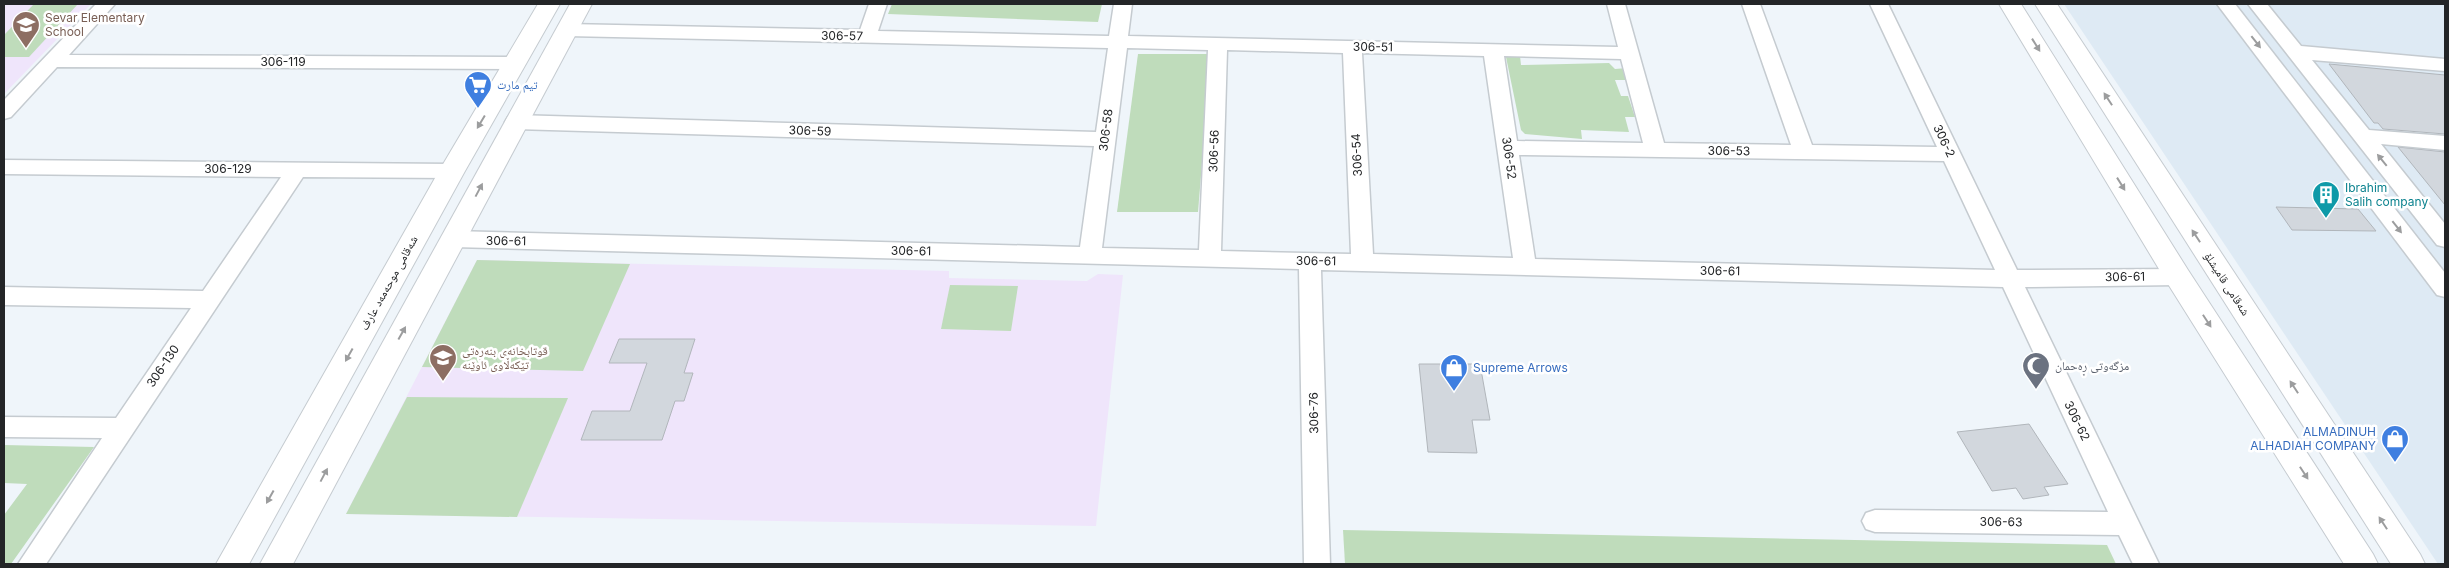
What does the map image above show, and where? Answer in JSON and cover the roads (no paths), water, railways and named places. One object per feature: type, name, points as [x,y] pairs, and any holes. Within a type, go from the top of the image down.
[{"type":"street","points":[[4,112],[106,4]]},
{"type":"street","name":"شەقامی موحەمەد عارف","points":[[232,564],[452,171],[549,4]]},
{"type":"street","points":[[276,564],[515,122],[581,4]]},
{"type":"street","points":[[867,36],[878,4]]},
{"type":"street","name":"306-58","points":[[1090,256],[1123,4]]},
{"type":"street","points":[[1616,4],[1654,149]]},
{"type":"street","points":[[1751,4],[1804,152]]},
{"type":"street","name":"306-2","points":[[1879,4],[2008,279]]},
{"type":"street","points":[[2010,4],[2178,277],[2362,564]]},
{"type":"street","name":"شەقامی قامیشلۆ","points":[[2046,4],[2409,564]]},
{"type":"street","points":[[2226,4],[2445,289]]},
{"type":"street","points":[[2256,4],[2443,234]]},
{"type":"street","name":"306-57","points":[[567,30],[1118,42]]},
{"type":"street","name":"306-51","points":[[1118,42],[1628,53]]},
{"type":"street","name":"306-56","points":[[1210,258],[1218,44]]},
{"type":"street","name":"306-54","points":[[1352,47],[1362,262]]},
{"type":"street","name":"306-52","points":[[1493,50],[1525,266]]},
{"type":"street","points":[[2296,52],[2445,65]]},
{"type":"street","name":"306-119","points":[[52,61],[515,63]]},
{"type":"street","name":"306-59","points":[[515,122],[1105,139]]},
{"type":"street","points":[[2363,136],[2445,142]]},
{"type":"street","name":"306-53","points":[[1507,148],[1950,154]]},
{"type":"street","name":"306-129","points":[[4,167],[452,171]]},
{"type":"street","name":"306-130","points":[[31,564],[121,428],[297,170]]},
{"type":"street","name":"306-61","points":[[453,239],[2008,279],[2178,277]]},
{"type":"street","name":"306-76","points":[[1310,261],[1317,564]]},
{"type":"street","name":"306-62","points":[[2008,279],[2146,564]]},
{"type":"street","points":[[4,296],[208,300]]},
{"type":"street","points":[[4,427],[121,428]]},
{"type":"street","points":[[297,449],[338,450]]},
{"type":"street","name":"306-63","points":[[1875,521],[2126,524]]},
{"type":"place","name":"Sevar Elementary School","points":[[26,49]]},
{"type":"place","name":"تيم مارت","points":[[478,109]]},
{"type":"place","name":"Ibrahim Salih company","points":[[2326,219]]},
{"type":"place","name":"قوتابخانەی بنەڕەتی تێکەڵاوی ئاوێنە","points":[[443,382]]},
{"type":"place","name":"مزگەوتی ڕەحمان","points":[[2036,390]]},
{"type":"place","name":"Supreme Arrows","points":[[1454,392]]},
{"type":"place","name":"ALMADINUH ALHADIAH COMPANY","points":[[2395,463]]}]
